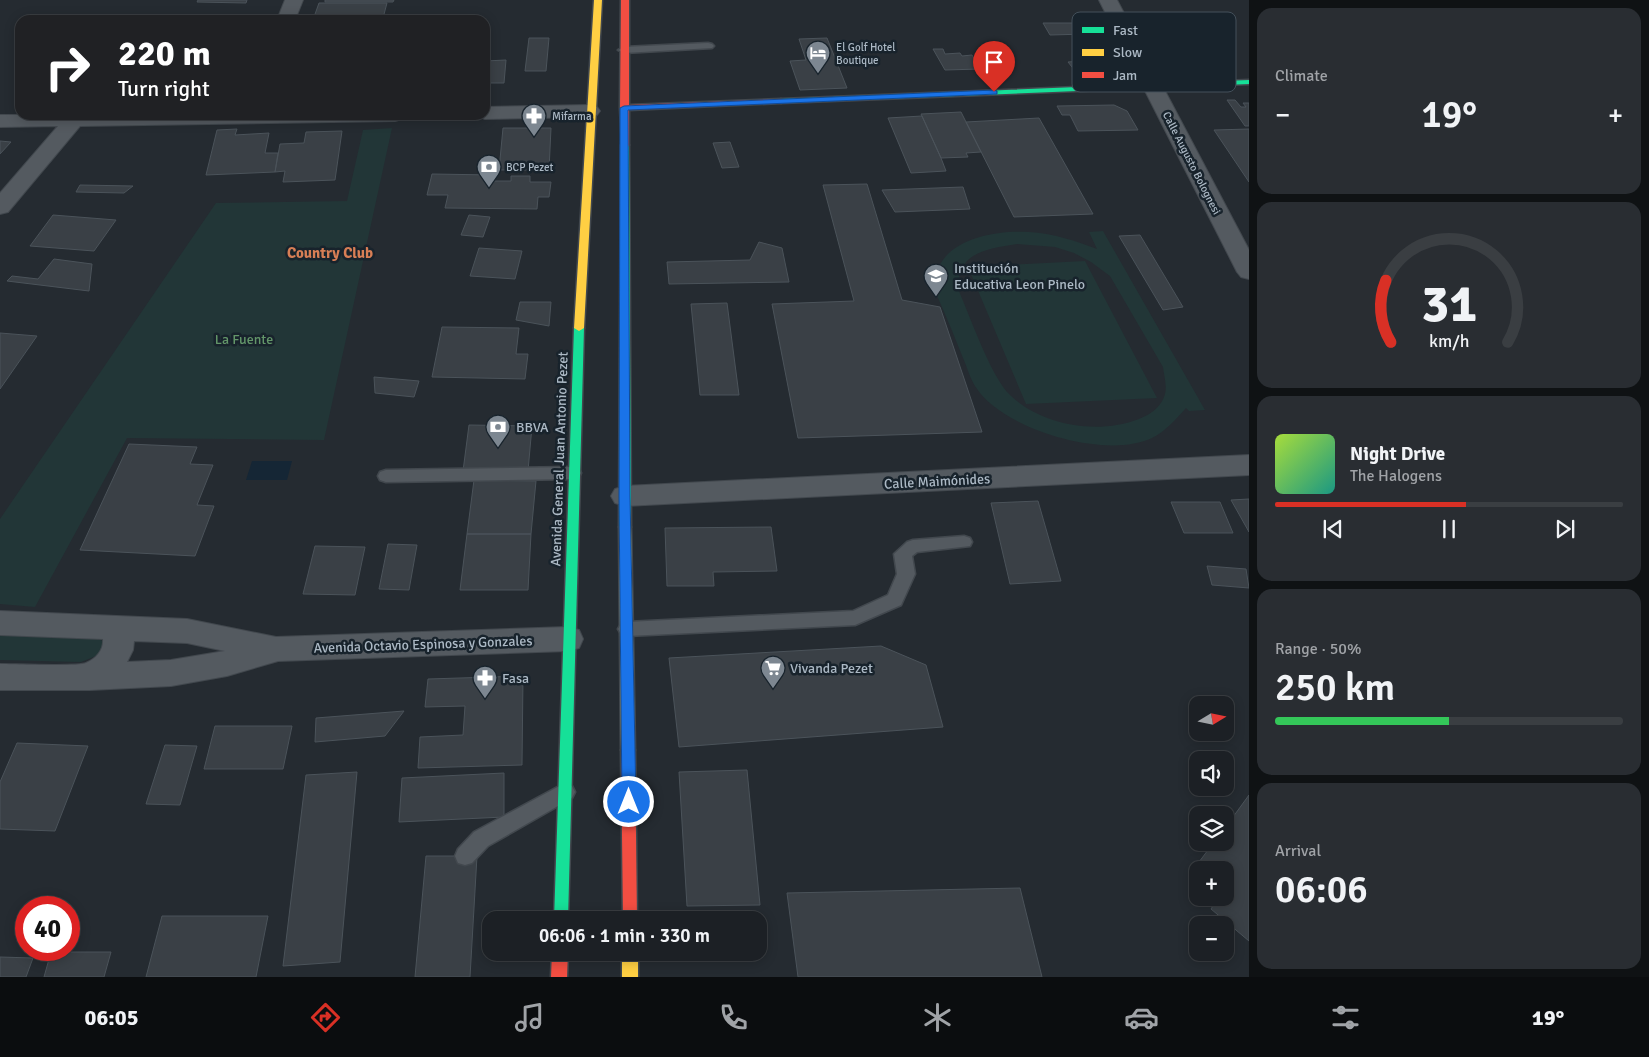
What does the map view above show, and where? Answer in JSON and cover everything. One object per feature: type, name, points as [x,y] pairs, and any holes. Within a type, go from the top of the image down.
[{"type":"street","points":[[288,15],[294,0]]},
{"type":"street","name":"Avenida General Juan Antonio Pezet","points":[[561,911],[573,473],[590,110],[598,0]]},
{"type":"street","points":[[625,0],[625,496],[630,911]]},
{"type":"street","name":"Calle Augusto Bolognesi","points":[[1108,0],[1114,12]]},
{"type":"street","points":[[1236,83],[1249,82]]},
{"type":"street","points":[[624,108],[1072,89]]},
{"type":"street","name":"Calle Augusto Bolognesi","points":[[1156,92],[1243,247],[1249,272]]},
{"type":"street","points":[[490,113],[590,110]]},
{"type":"street","points":[[0,121],[108,120]]},
{"type":"street","points":[[0,207],[73,121]]},
{"type":"street","name":"Calle Maimónides","points":[[625,496],[1249,465]]},
{"type":"street","name":"Avenida Octavio Espinosa y Gonzales","points":[[0,622],[187,631],[278,649],[502,643],[568,639]]},
{"type":"street","points":[[90,677],[104,669],[114,659],[119,647],[119,636],[115,627]]},
{"type":"street","name":"Avenida Octavio Espinosa y Gonzales","points":[[0,677],[90,677],[172,673],[227,663],[278,649]]},
{"type":"street","points":[[560,961],[560,977]]},
{"type":"street","points":[[630,961],[630,977]]},
{"type":"lane","points":[[624,50],[708,46]]},
{"type":"lane","points":[[386,476],[573,473]]},
{"type":"lane","points":[[627,629],[855,618],[895,600],[906,574],[903,554],[913,546],[964,542]]},
{"type":"lane","points":[[465,856],[481,838],[565,792]]},
{"type":"green space","name":"La Fuente","points":[[392,128],[324,440],[127,438],[35,607],[0,604],[0,519],[216,203],[347,201],[363,130]]},
{"type":"green space","points":[[1103,231],[1205,410],[1189,411],[1186,408],[1162,432],[1152,438],[1132,444],[1083,443],[1056,437],[1031,428],[1008,416],[988,402],[972,380],[938,298],[936,280],[940,264],[949,253],[962,244],[978,237],[995,233],[1029,232],[1072,240],[1097,249],[1089,232]],"holes":[[[1017,244],[1055,247],[1074,253],[1091,262],[1110,276],[1163,367],[1166,386],[1165,393],[1162,401],[1154,411],[1139,419],[1123,424],[1089,427],[1071,425],[1038,414],[1023,406],[1010,395],[996,375],[988,361],[958,289],[959,277],[963,267],[976,254],[995,248]]]},
{"type":"green space","points":[[1085,261],[1157,398],[1026,404],[968,267]]},
{"type":"green space","points":[[0,633],[89,635],[105,642],[101,654],[81,662],[0,660]]},
{"type":"water","points":[[252,461],[292,461],[287,480],[246,480]]},
{"type":"building","points":[[198,0],[247,0],[246,3],[197,2]]},
{"type":"building","points":[[325,0],[394,0],[393,2],[325,2]]},
{"type":"building","points":[[319,3],[387,3],[384,15],[315,15]]},
{"type":"building","points":[[1043,23],[1072,23],[1072,34],[1050,35]]},
{"type":"building","points":[[529,38],[549,38],[546,71],[525,71]]},
{"type":"building","points":[[827,38],[847,88],[800,90],[790,61],[806,60],[799,39]]},
{"type":"building","points":[[933,49],[943,49],[945,54],[960,53],[962,56],[972,55],[980,69],[945,70]]},
{"type":"building","points":[[506,60],[504,83],[490,83],[490,61]]},
{"type":"building","points":[[1227,100],[1235,100],[1241,107],[1246,107],[1243,103],[1249,103],[1249,126],[1245,126]]},
{"type":"building","points":[[1114,105],[1127,111],[1138,130],[1078,131],[1070,115],[1062,115],[1057,106]]},
{"type":"building","points":[[961,112],[981,152],[966,153],[968,157],[941,158],[921,114]]},
{"type":"building","points":[[922,116],[946,171],[911,173],[888,118]]},
{"type":"building","points":[[1039,118],[1093,214],[1014,217],[966,122]]},
{"type":"building","points":[[503,128],[551,128],[549,170],[499,170]]},
{"type":"building","points":[[237,129],[235,135],[269,133],[265,153],[278,153],[275,172],[206,175],[217,130]]},
{"type":"building","points":[[1249,129],[1249,182],[1214,130]]},
{"type":"building","points":[[342,131],[335,180],[283,182],[285,171],[275,172],[280,144],[304,143],[306,132]]},
{"type":"building","points":[[0,141],[11,142],[0,154]]},
{"type":"building","points":[[730,142],[739,167],[722,168],[713,143]]},
{"type":"building","name":"BCP Pezet","points":[[432,174],[493,175],[492,181],[511,181],[511,176],[530,176],[530,182],[551,182],[549,197],[538,197],[537,209],[445,208],[448,195],[427,195]]},
{"type":"building","points":[[867,184],[902,300],[940,307],[982,432],[798,438],[772,304],[854,301],[823,185]]},
{"type":"building","points":[[80,185],[133,186],[124,193],[76,192]]},
{"type":"building","points":[[963,187],[970,209],[895,212],[882,190]]},
{"type":"building","points":[[53,215],[116,220],[94,251],[30,246]]},
{"type":"building","points":[[469,215],[490,217],[483,237],[461,235]]},
{"type":"building","points":[[1140,235],[1183,307],[1163,310],[1119,236]]},
{"type":"building","points":[[759,242],[782,248],[789,282],[669,284],[667,262],[750,260]]},
{"type":"building","points":[[479,248],[522,251],[515,279],[470,276]]},
{"type":"building","points":[[54,259],[92,264],[89,291],[7,281],[12,276],[38,279]]},
{"type":"building","points":[[520,302],[551,302],[549,326],[516,320]]},
{"type":"building","points":[[727,303],[739,395],[700,395],[691,304]]},
{"type":"building","points":[[442,327],[519,328],[516,354],[528,354],[525,379],[432,377]]},
{"type":"building","points":[[0,333],[37,336],[0,389]]},
{"type":"building","points":[[374,377],[419,381],[414,397],[375,393]]},
{"type":"building","name":"BBVA","points":[[469,425],[532,426],[528,471],[463,471]]},
{"type":"building","points":[[129,444],[197,447],[190,464],[213,465],[197,505],[214,506],[195,556],[80,550]]},
{"type":"building","points":[[474,480],[536,481],[531,534],[467,534]]},
{"type":"building","points":[[1249,499],[1249,532],[1231,500]]},
{"type":"building","points":[[1038,501],[1061,581],[1010,584],[991,503]]},
{"type":"building","points":[[1171,502],[1220,502],[1233,533],[1184,533]]},
{"type":"building","points":[[771,527],[777,571],[713,572],[714,586],[667,586],[665,528]]},
{"type":"building","points":[[467,534],[531,534],[528,590],[460,590]]},
{"type":"building","points":[[388,544],[417,545],[409,590],[379,589]]},
{"type":"building","points":[[315,546],[365,547],[355,595],[303,594]]},
{"type":"building","points":[[1207,566],[1246,569],[1249,588],[1212,585]]},
{"type":"building","points":[[881,646],[926,665],[943,727],[679,747],[669,658]]},
{"type":"building","points":[[523,676],[522,765],[418,768],[420,737],[463,735],[465,706],[425,707],[428,679]]},
{"type":"building","points":[[404,711],[385,736],[315,742],[316,718]]},
{"type":"building","points":[[215,726],[292,726],[283,769],[204,769]]},
{"type":"building","points":[[17,743],[88,746],[55,831],[0,829],[0,782]]},
{"type":"building","points":[[165,745],[197,746],[180,805],[146,804]]},
{"type":"building","points":[[747,770],[760,905],[687,906],[679,772]]},
{"type":"building","points":[[357,772],[340,962],[283,966],[306,775]]},
{"type":"building","points":[[504,773],[504,817],[399,822],[402,778]]},
{"type":"building","points":[[1249,795],[1249,941],[1234,928],[1234,916],[1219,916],[1211,909],[1213,906],[1234,906],[1234,861],[1200,861],[1207,851],[1234,851],[1234,816]]},
{"type":"building","points":[[426,856],[477,856],[470,977],[415,977]]},
{"type":"building","points":[[1020,888],[1042,977],[798,977],[787,893]]},
{"type":"building","points":[[162,916],[268,916],[256,977],[146,977]]},
{"type":"building","points":[[80,952],[111,952],[104,977],[44,977],[48,961],[80,961]]},
{"type":"building","points":[[0,957],[15,957],[15,961],[32,961],[26,977],[0,977]]},
{"type":"traffic: fast","points":[[1236,83],[1249,82]]},
{"type":"traffic: fast","points":[[781,101],[1072,89]]},
{"type":"traffic: fast","points":[[625,145],[625,527]]},
{"type":"traffic: fast","points":[[561,911],[579,328]]},
{"type":"traffic: slow","points":[[579,328],[598,0]]},
{"type":"traffic: slow","points":[[625,527],[628,750]]},
{"type":"traffic: slow","points":[[630,961],[630,977]]},
{"type":"traffic: jam","points":[[625,0],[625,145]]},
{"type":"traffic: jam","points":[[624,108],[781,101]]},
{"type":"traffic: jam","points":[[628,750],[630,911]]},
{"type":"traffic: jam","points":[[559,977],[560,961]]},
{"type":"place","name":"El Golf Hotel Boutique","points":[[818,74]]},
{"type":"place","name":"Mifarma","points":[[534,137]]},
{"type":"place","name":"BCP Pezet","points":[[489,188]]},
{"type":"place","name":"Institución Educativa Leon Pinelo","points":[[936,297]]},
{"type":"place","name":"BBVA","points":[[498,448]]},
{"type":"place","name":"Vivanda Pezet","points":[[773,689]]},
{"type":"place","name":"Fasa","points":[[485,699]]},
{"type":"district","name":"Country Club","points":[[330,253]]},
{"type":"route","points":[[629,802],[625,496],[624,108],[994,92]]}]
